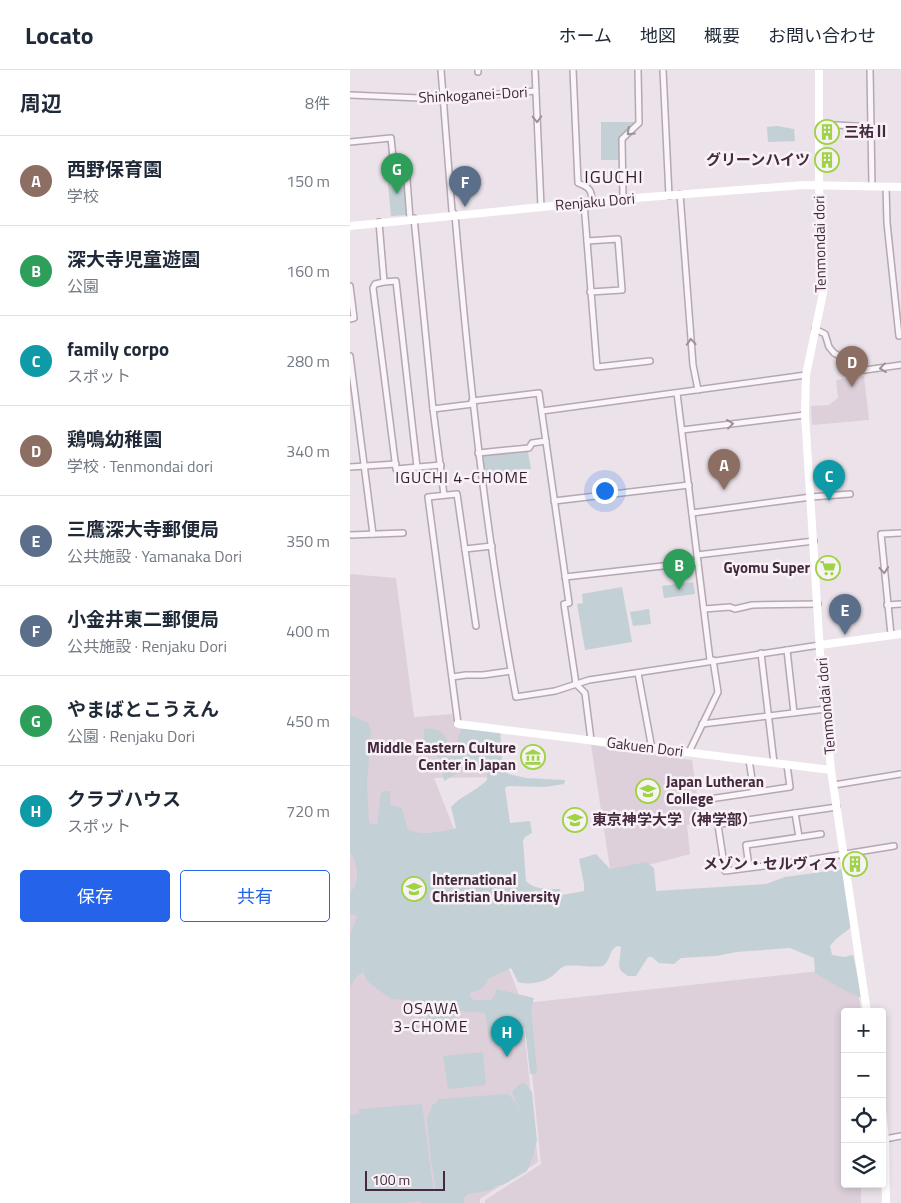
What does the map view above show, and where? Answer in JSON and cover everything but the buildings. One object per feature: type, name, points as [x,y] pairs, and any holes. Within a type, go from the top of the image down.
[{"type":"main road","name":"Tenmondai dori","points":[[819,70],[819,185],[822,293],[806,375],[805,415],[820,645],[832,770],[866,1008]]},
{"type":"main road","name":"Renjaku Dori","points":[[350,226],[680,194],[819,185],[901,188]]},
{"type":"main road","points":[[820,645],[901,634]]},
{"type":"main road","name":"Gakuen Dori","points":[[458,724],[832,770]]},
{"type":"main road","points":[[885,1143],[886,1203]]},
{"type":"street","points":[[441,70],[452,211],[455,215],[478,454],[516,697],[555,690],[589,680],[820,645]]},
{"type":"street","points":[[535,70],[540,207]]},
{"type":"street","points":[[573,70],[578,183],[588,186],[592,191],[588,202],[587,241],[597,367],[650,361]]},
{"type":"street","points":[[624,199],[622,139],[640,123],[638,70]]},
{"type":"street","points":[[663,70],[669,196]]},
{"type":"street","points":[[870,70],[872,186]]},
{"type":"street","name":"Shinkoganei-Dori","points":[[350,95],[443,99],[536,91]]},
{"type":"street","points":[[819,124],[872,127]]},
{"type":"street","points":[[350,142],[391,138],[394,168],[406,167],[444,494]]},
{"type":"street","points":[[886,187],[887,223],[899,336]]},
{"type":"street","points":[[680,194],[693,366],[698,390]]},
{"type":"street","points":[[379,222],[384,282]]},
{"type":"street","points":[[587,241],[618,239],[622,290],[590,292]]},
{"type":"street","points":[[417,467],[396,281],[384,282],[375,284],[373,288],[396,469],[441,465]]},
{"type":"street","points":[[350,286],[354,318],[350,319]]},
{"type":"street","points":[[815,330],[825,334],[829,346],[834,352],[865,370],[901,365]]},
{"type":"street","points":[[350,356],[351,378],[372,534]]},
{"type":"street","points":[[542,411],[806,375]]},
{"type":"street","points":[[433,409],[539,393],[565,577],[568,603],[564,604],[576,684],[585,693],[591,740]]},
{"type":"street","points":[[677,393],[704,609],[718,692],[689,752]]},
{"type":"street","points":[[682,430],[805,415]]},
{"type":"street","points":[[478,454],[529,448],[532,443],[546,441]]},
{"type":"street","points":[[350,467],[396,464]]},
{"type":"street","points":[[554,501],[689,485]]},
{"type":"street","points":[[458,724],[428,497],[457,494],[476,626]]},
{"type":"street","points":[[692,513],[811,497],[850,494]]},
{"type":"street","points":[[350,535],[403,533]]},
{"type":"street","points":[[891,635],[881,534],[901,533]]},
{"type":"street","points":[[697,555],[814,541]]},
{"type":"street","points":[[465,549],[492,546]]},
{"type":"street","points":[[565,577],[698,562]]},
{"type":"street","points":[[704,609],[730,607],[735,609],[752,605],[818,604]]},
{"type":"street","points":[[887,605],[901,604]]},
{"type":"street","points":[[787,650],[794,713]]},
{"type":"street","points":[[761,654],[774,763]]},
{"type":"street","points":[[452,677],[511,671]]},
{"type":"street","points":[[638,673],[652,749]]},
{"type":"street","points":[[702,724],[826,709]]},
{"type":"street","points":[[749,760],[754,792]]},
{"type":"street","points":[[703,800],[790,787],[787,765]]},
{"type":"street","points":[[834,785],[901,774]]},
{"type":"street","points":[[837,807],[718,825],[725,870],[844,855],[894,846]]},
{"type":"street","points":[[795,813],[799,837]]},
{"type":"street","points":[[749,867],[746,845],[821,834]]},
{"type":"street","points":[[886,1138],[901,1136]]},
{"type":"shaded area","points":[[601,122],[635,122],[620,139],[621,160],[601,160]]},
{"type":"shaded area","points":[[777,126],[794,129],[795,141],[768,142],[767,127]]},
{"type":"shaded area","points":[[401,170],[404,172],[406,215],[391,216],[387,174],[388,172]]},
{"type":"shaded area","points":[[864,376],[869,420],[812,425],[811,406],[829,405],[838,398],[836,380]]},
{"type":"shaded area","points":[[527,447],[531,469],[484,475],[481,455]]},
{"type":"shaded area","name":"International Christian University","points":[[350,574],[396,578],[414,717],[452,714],[454,724],[497,730],[503,777],[434,778],[521,1000],[538,1162],[480,1199],[480,1203],[350,1203]]},
{"type":"shaded area","points":[[693,582],[695,594],[664,598],[662,586]]},
{"type":"shaded area","points":[[622,587],[632,642],[585,650],[577,604],[583,603],[582,594]]},
{"type":"shaded area","points":[[649,609],[651,624],[633,626],[630,612]]},
{"type":"shaded area","points":[[350,715],[368,723],[371,732],[367,783],[369,823],[377,825],[381,793],[390,791],[390,805],[402,808],[407,828],[412,831],[424,833],[456,828],[451,807],[487,780],[487,769],[480,766],[463,765],[459,772],[444,781],[442,759],[425,753],[423,750],[424,729],[440,731],[448,745],[455,746],[462,728],[500,729],[502,760],[508,774],[526,778],[565,780],[564,784],[545,787],[508,786],[505,788],[510,823],[530,821],[532,833],[525,837],[523,841],[526,881],[533,886],[546,889],[560,889],[562,895],[584,891],[579,859],[596,854],[610,869],[646,862],[654,868],[656,891],[766,884],[785,877],[843,869],[853,926],[830,946],[832,955],[844,957],[853,955],[862,998],[815,973],[814,958],[790,948],[681,958],[674,964],[659,963],[652,957],[648,957],[636,976],[628,976],[621,971],[619,966],[621,947],[617,946],[602,966],[565,966],[546,980],[538,982],[518,982],[511,968],[488,979],[483,988],[470,993],[470,996],[474,1000],[491,1000],[495,995],[496,989],[534,998],[531,1009],[537,1070],[535,1074],[530,1074],[525,1028],[517,1031],[507,1040],[490,1043],[485,1013],[460,1011],[455,1018],[430,1019],[423,1013],[417,1001],[391,999],[368,982],[363,972],[357,976],[350,987],[350,934],[357,917],[350,913],[350,892],[356,884],[357,873],[355,861],[350,852]]},
{"type":"shaded area","name":"Japan Lutheran College","points":[[591,745],[692,760],[701,822],[687,825],[690,854],[611,875]]},
{"type":"shaded area","points":[[838,969],[856,977],[860,1008],[841,1008],[841,1188],[861,1188],[861,1203],[485,1203],[485,1200],[541,1164],[525,1003]]},
{"type":"shaded area","points":[[483,1052],[486,1085],[448,1089],[443,1056]]},
{"type":"shaded area","points":[[525,1083],[532,1092],[537,1141],[527,1171],[503,1185],[488,1191],[468,1194],[464,1198],[464,1203],[420,1203],[422,1201],[350,1203],[350,1115],[359,1115],[359,1109],[422,1104],[434,1194],[435,1184],[427,1119],[433,1104],[439,1099],[508,1094],[514,1100],[522,1115],[512,1092],[520,1084]]},
{"type":"place","name":"三祐Ⅱ","points":[[827,132]]},
{"type":"place","name":"グリーンハイツ","points":[[827,160]]},
{"type":"place","name":"やまばとこうえん","points":[[397,194]]},
{"type":"place","name":"小金井東二郵便局","points":[[465,207]]},
{"type":"place","name":"鶏鳴幼稚園","points":[[852,387]]},
{"type":"place","name":"西野保育園","points":[[724,490]]},
{"type":"place","name":"family corpo","points":[[829,501]]},
{"type":"place","name":"Gyomu Super","points":[[828,568]]},
{"type":"place","name":"深大寺児童遊園","points":[[679,590]]},
{"type":"place","name":"三鷹深大寺郵便局","points":[[845,635]]},
{"type":"place","name":"Middle Eastern Culture Center in Japan","points":[[533,757]]},
{"type":"place","name":"Japan Lutheran College","points":[[648,791]]},
{"type":"place","name":"東京神学大学（神学部）","points":[[575,820]]},
{"type":"place","name":"メゾン・セルヴィス","points":[[855,864]]},
{"type":"place","name":"International Christian University","points":[[414,889]]},
{"type":"place","name":"クラブハウス","points":[[507,1057]]},
{"type":"district","name":"IGUCHI","points":[[614,177]]},
{"type":"district","name":"IGUCHI 4-CHOME","points":[[462,477]]},
{"type":"district","name":"OSAWA 3-CHOME","points":[[431,1017]]}]
